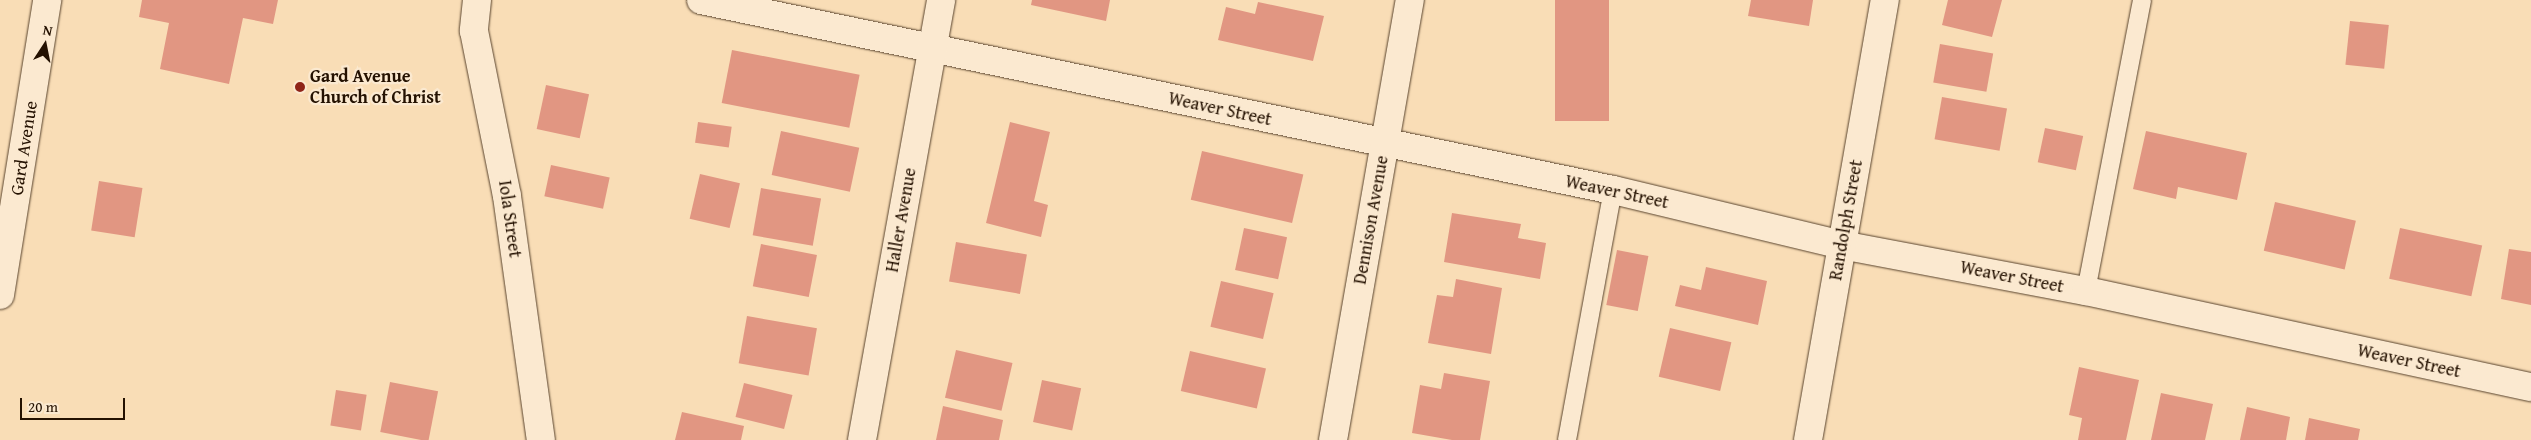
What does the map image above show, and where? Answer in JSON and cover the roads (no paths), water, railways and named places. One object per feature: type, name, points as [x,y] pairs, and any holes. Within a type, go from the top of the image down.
[{"type":"street","name":"Gard Avenue","points":[[0,295],[47,0]]},
{"type":"street","name":"Iola Street","points":[[477,0],[474,32],[507,196],[541,440]]},
{"type":"street","name":"Weaver Street","points":[[701,0],[1384,144],[1613,190],[1842,245],[2086,291],[2531,387]]},
{"type":"street","name":"Haller Avenue","points":[[862,440],[941,0]]},
{"type":"street","name":"Dennison Avenue","points":[[1333,440],[1410,0]]},
{"type":"street","name":"Randolph Street","points":[[1808,440],[1885,0]]},
{"type":"lane","points":[[2086,291],[2142,0]]},
{"type":"lane","points":[[1567,440],[1613,190]]},
{"type":"place","name":"Gard Avenue Church of Christ","points":[[300,87]]}]
